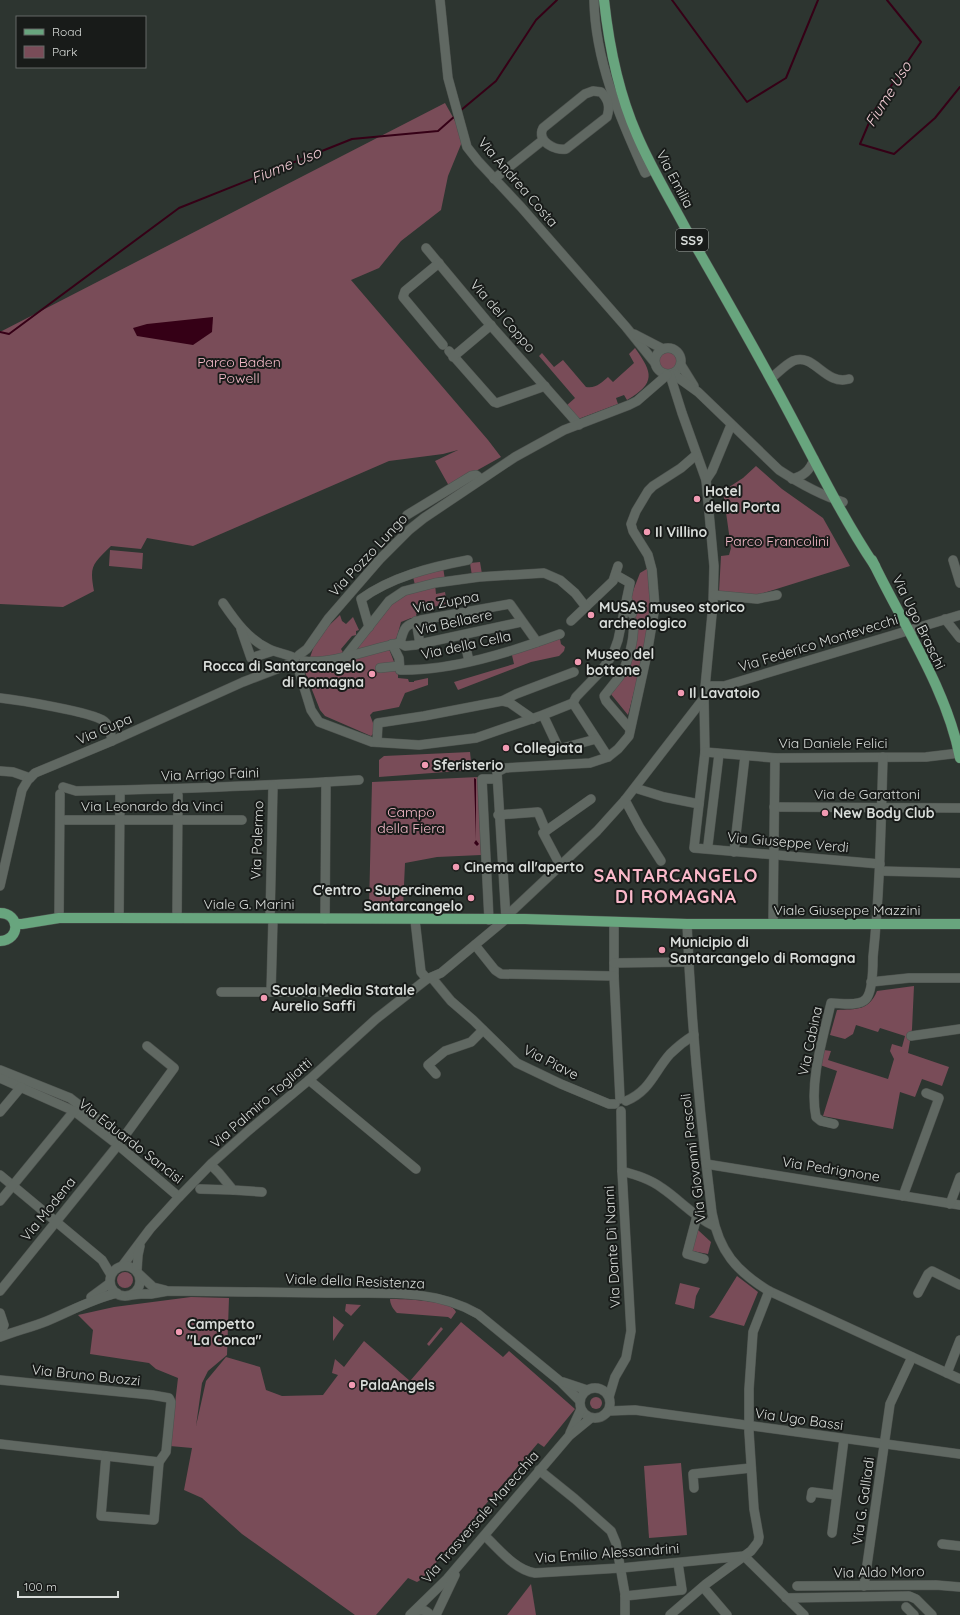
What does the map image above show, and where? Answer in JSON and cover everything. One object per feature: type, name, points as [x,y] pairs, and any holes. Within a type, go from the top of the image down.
[{"type":"main road","name":"Via Emilia","points":[[604,3],[613,60],[625,104],[637,135],[653,169],[771,378],[814,460]]},
{"type":"main road","name":"Via Ugo Braschi","points":[[814,460],[858,540],[875,566]]},
{"type":"main road","name":"Via Ugo Braschi","points":[[836,500],[862,537],[875,566],[909,630],[946,710],[960,755]]},
{"type":"main road","points":[[0,913],[11,916],[16,928],[12,937],[0,941]]},
{"type":"main road","name":"Viale G. Marini","points":[[15,924],[60,918],[489,920],[506,915],[614,922]]},
{"type":"main road","name":"Viale Giuseppe Mazzini","points":[[614,922],[687,924],[960,924]]},
{"type":"street","name":"Via Andrea Costa","points":[[440,0],[448,78],[466,142],[478,161],[629,330],[656,365]]},
{"type":"street","points":[[594,0],[600,50],[615,102],[645,173],[653,169]]},
{"type":"street","points":[[596,91],[601,92],[607,99],[609,110],[607,117],[566,149],[555,149],[543,140],[541,134],[543,128],[585,94],[596,91]]},
{"type":"street","points":[[494,179],[543,140]]},
{"type":"street","name":"Via del Coppo","points":[[426,248],[578,425]]},
{"type":"street","points":[[439,263],[405,291],[403,297],[449,351],[494,402],[497,403],[545,386]]},
{"type":"street","points":[[449,351],[491,325]]},
{"type":"street","name":"Via Andrea Costa","points":[[629,330],[662,349]]},
{"type":"street","points":[[653,386],[656,355],[662,349],[671,348],[681,357],[681,365],[698,392]]},
{"type":"street","points":[[771,378],[794,361],[802,360],[810,362],[833,379],[843,380],[849,378]]},
{"type":"street","points":[[656,365],[660,372],[670,374],[698,392],[779,470],[792,479],[836,500]]},
{"type":"street","points":[[670,374],[676,372],[681,365]]},
{"type":"street","points":[[635,788],[664,797],[699,804],[705,752],[704,698],[714,595],[714,566],[705,476],[696,455],[670,374]]},
{"type":"street","name":"Via Pozzo Lungo","points":[[300,658],[328,619],[380,560],[409,530],[424,518],[515,457],[564,430],[630,405],[670,374]]},
{"type":"street","name":"Via del Coppo","points":[[559,402],[564,413],[566,424],[564,430]]},
{"type":"street","points":[[705,476],[712,471],[731,425]]},
{"type":"street","points":[[489,920],[482,779],[497,775],[505,768],[590,763],[608,757],[618,750],[629,736],[647,654],[655,607],[652,570],[648,555],[633,531],[631,524],[636,511],[648,491],[653,486],[681,468],[696,455]]},
{"type":"street","points":[[792,479],[800,477],[806,472],[811,467],[814,460]]},
{"type":"street","points":[[681,468],[694,468],[705,476]]},
{"type":"street","name":"Via Pozzo Lungo","points":[[407,515],[471,476],[476,476],[481,479]]},
{"type":"street","points":[[369,627],[361,599],[374,590],[429,569],[468,560]]},
{"type":"street","points":[[953,560],[960,583]]},
{"type":"street","points":[[223,603],[240,628],[251,638],[273,651],[300,658],[299,671],[311,710],[319,722],[372,742],[419,745],[469,739],[533,719],[573,703],[576,696],[608,664],[618,640],[630,583],[617,570],[613,581],[571,621]]},
{"type":"street","points":[[345,657],[389,601],[404,591],[435,583],[479,577],[544,573],[560,580],[575,593],[586,607]]},
{"type":"street","points":[[714,595],[757,599],[777,594]]},
{"type":"street","points":[[627,598],[633,618],[634,633],[630,652],[622,673],[604,696],[606,701],[630,729]]},
{"type":"street","name":"Via Zuppa","points":[[396,644],[408,624],[416,621],[510,604],[522,622]]},
{"type":"street","name":"Via Federico Montevecchi","points":[[706,686],[724,686],[960,615]]},
{"type":"street","points":[[945,619],[960,638]]},
{"type":"street","points":[[416,621],[420,644]]},
{"type":"street","points":[[522,622],[537,642]]},
{"type":"street","name":"Via Bellaere","points":[[300,658],[310,662],[345,657],[396,644],[405,646],[420,644],[522,622]]},
{"type":"street","points":[[240,628],[251,658],[273,651]]},
{"type":"street","name":"Via della Cella","points":[[380,668],[444,666],[497,655],[560,634]]},
{"type":"street","points":[[463,635],[469,661]]},
{"type":"street","points":[[396,644],[399,658],[399,668]]},
{"type":"street","name":"Via Cupa","points":[[0,886],[18,801],[22,790],[35,773],[112,741],[300,658]]},
{"type":"street","points":[[377,742],[378,723],[502,701],[516,694],[574,672]]},
{"type":"street","points":[[0,698],[98,718],[105,722],[112,741]]},
{"type":"street","name":"Via Palmiro Togliatti","points":[[121,1266],[150,1229],[210,1165],[309,1080],[376,1019],[430,979],[442,973],[475,945],[597,831],[635,788],[704,698]]},
{"type":"street","points":[[502,701],[510,703],[533,719]]},
{"type":"street","points":[[573,703],[608,757]]},
{"type":"street","points":[[543,715],[560,749],[596,739]]},
{"type":"street","name":"Via Daniele Felici","points":[[705,752],[775,758],[926,757],[960,755]]},
{"type":"street","points":[[708,845],[719,754]]},
{"type":"street","points":[[734,852],[745,756]]},
{"type":"street","name":"Via Cabina","points":[[834,1124],[821,1121],[816,1117],[814,1108],[815,1079],[831,1003],[862,1002],[869,995],[880,868],[883,757]]},
{"type":"street","points":[[773,924],[775,758]]},
{"type":"street","points":[[0,771],[13,772],[30,778]]},
{"type":"street","points":[[497,775],[498,815],[506,915]]},
{"type":"street","name":"Via Arrigo Faini","points":[[60,820],[61,790],[76,791],[273,786],[359,780]]},
{"type":"street","points":[[325,919],[326,782]]},
{"type":"street","name":"Via Palermo","points":[[271,992],[273,786]]},
{"type":"street","points":[[119,918],[120,794]]},
{"type":"street","points":[[177,918],[178,794]]},
{"type":"street","points":[[560,865],[543,833],[592,799]]},
{"type":"street","points":[[625,800],[640,828],[661,861]]},
{"type":"street","name":"Via Giuseppe Verdi","points":[[699,804],[694,848],[880,868]]},
{"type":"street","name":"Via de Garattoni","points":[[774,807],[960,808]]},
{"type":"street","points":[[498,815],[538,812],[546,831]]},
{"type":"street","points":[[60,820],[60,918]]},
{"type":"street","name":"Via Leonardo da Vinci","points":[[60,820],[242,820]]},
{"type":"street","points":[[486,857],[501,857]]},
{"type":"street","points":[[880,868],[960,873]]},
{"type":"street","name":"Via Piave","points":[[415,920],[421,972],[517,1063],[561,1084],[610,1104],[621,1104]]},
{"type":"street","name":"Via Dante Di Nanni","points":[[609,1399],[615,1377],[626,1358],[631,1331],[622,1171],[621,1104],[614,976],[614,922]]},
{"type":"street","name":"Via Giovanni Pascoli","points":[[687,924],[688,962],[706,1164],[714,1226],[720,1244],[733,1263],[769,1291],[960,1379]]},
{"type":"street","points":[[475,945],[495,970],[501,974],[614,976]]},
{"type":"street","points":[[614,964],[688,962]]},
{"type":"street","points":[[871,982],[884,982],[909,978],[960,978]]},
{"type":"street","points":[[221,992],[327,992]]},
{"type":"street","points":[[911,1036],[960,1029]]},
{"type":"street","points":[[436,1074],[428,1065],[436,1057],[445,1051],[471,1042],[483,1030]]},
{"type":"street","points":[[621,1104],[638,1095],[646,1087],[670,1054],[694,1035]]},
{"type":"street","name":"Via Modena","points":[[0,1291],[120,1142],[174,1068],[147,1046]]},
{"type":"street","points":[[0,1070],[44,1092],[72,1100],[120,1142]]},
{"type":"street","name":"Via Eduardo Sancisi","points":[[0,1078],[20,1087],[44,1092],[74,1111],[120,1142],[179,1197]]},
{"type":"street","points":[[309,1080],[416,1169]]},
{"type":"street","points":[[0,1112],[20,1087]]},
{"type":"street","points":[[903,1196],[939,1098],[926,1093]]},
{"type":"street","points":[[0,1201],[74,1111]]},
{"type":"street","name":"Via Pedrignone","points":[[706,1164],[960,1205]]},
{"type":"street","points":[[210,1165],[219,1173],[233,1190]]},
{"type":"street","points":[[622,1171],[641,1176],[661,1187],[697,1216],[714,1226]]},
{"type":"street","points":[[0,1175],[102,1260],[111,1279],[111,1287],[117,1294]]},
{"type":"street","points":[[950,1204],[960,1177]]},
{"type":"street","points":[[200,1189],[262,1192]]},
{"type":"street","points":[[697,1216],[687,1254],[704,1259]]},
{"type":"street","points":[[131,1295],[139,1288],[140,1284],[138,1255],[142,1241]]},
{"type":"street","name":"Viale della Resistenza","points":[[102,1260],[121,1266],[133,1267],[153,1287],[168,1291]]},
{"type":"street","points":[[82,1304],[111,1279],[121,1266]]},
{"type":"street","points":[[918,1293],[928,1274],[932,1271],[960,1285]]},
{"type":"street","name":"Viale della Resistenza","points":[[117,1294],[126,1296],[168,1291],[409,1294],[446,1300],[466,1307],[478,1314],[561,1382],[580,1405]]},
{"type":"street","points":[[670,1615],[702,1587],[744,1556],[755,1546],[759,1538],[754,1509],[748,1426],[749,1389],[753,1332],[769,1291]]},
{"type":"street","points":[[0,1336],[31,1327],[102,1296],[117,1294]]},
{"type":"street","points":[[2,1316],[10,1326],[20,1329]]},
{"type":"street","points":[[0,1336],[3,1330],[2,1316]]},
{"type":"street","points":[[947,1373],[960,1340]]},
{"type":"street","name":"Via G. Galliadi","points":[[864,1586],[890,1404],[912,1357]]},
{"type":"street","name":"Via Dante Di Nanni","points":[[599,1388],[615,1377]]},
{"type":"street","name":"Via Bruno Buozzi","points":[[0,1380],[169,1398],[171,1402],[166,1452],[160,1460]]},
{"type":"street","name":"Viale della Resistenza","points":[[561,1382],[587,1390]]},
{"type":"street","points":[[599,1388],[603,1390],[609,1399],[610,1406],[601,1417],[591,1418],[583,1413],[580,1405],[583,1393],[587,1390],[599,1388]]},
{"type":"street","name":"Via Ugo Bassi","points":[[609,1399],[635,1410]]},
{"type":"street","name":"Via Trasversale Marecchia","points":[[569,1436],[580,1405]]},
{"type":"street","name":"Via Ugo Bassi","points":[[605,1414],[609,1411],[635,1410],[960,1454]]},
{"type":"street","name":"Via Trasversale Marecchia","points":[[412,1613],[460,1565],[569,1436],[591,1418]]},
{"type":"street","points":[[832,1533],[844,1439]]},
{"type":"street","points":[[0,1444],[106,1456],[160,1460],[154,1520],[101,1516],[106,1456]]},
{"type":"street","points":[[694,1488],[693,1474],[751,1468]]},
{"type":"street","points":[[539,1470],[608,1527],[615,1538],[626,1596],[625,1615]]},
{"type":"street","points":[[811,1498],[812,1492],[836,1495]]},
{"type":"street","name":"Via Emilio Alessandrini","points":[[484,1536],[512,1562],[535,1574],[621,1568],[744,1556]]},
{"type":"street","points":[[942,1544],[960,1546]]},
{"type":"street","points":[[744,1556],[801,1612],[810,1599]]},
{"type":"street","points":[[626,1596],[682,1590],[678,1563]]},
{"type":"street","points":[[438,1611],[460,1565]]},
{"type":"street","name":"Via Aldo Moro","points":[[797,1586],[936,1585],[960,1587]]},
{"type":"street","points":[[702,1587],[727,1615]]},
{"type":"street","points":[[433,1593],[439,1602],[438,1611]]},
{"type":"street","points":[[412,1613],[418,1609],[431,1615],[433,1593]]},
{"type":"street","points":[[786,1598],[810,1599],[909,1596],[916,1599],[932,1615]]},
{"type":"street","points":[[906,1607],[914,1615]]},
{"type":"green space","name":"Parco Baden Powell","points":[[445,103],[464,137],[448,176],[441,210],[401,241],[379,268],[351,280],[501,457],[449,486],[435,461],[458,450],[443,454],[389,461],[193,546],[147,538],[141,549],[111,546],[96,561],[92,570],[94,591],[63,607],[0,604],[0,332]]},
{"type":"green space","points":[[635,348],[648,371],[649,377],[647,383],[636,394],[627,400],[624,395],[616,398],[618,404],[581,418],[578,418],[566,406],[575,398],[539,356],[542,353],[554,367],[563,360],[586,387],[593,387],[608,377],[613,382],[634,363],[629,354]]},
{"type":"green space","points":[[668,352],[674,355],[677,361],[674,367],[668,370],[662,367],[659,361],[662,355]]},
{"type":"green space","name":"Parco Francolini","points":[[756,466],[782,489],[823,518],[850,566],[757,595],[719,592],[721,556],[729,555],[731,548],[723,491],[743,478]]},
{"type":"green space","points":[[110,550],[143,553],[142,569],[109,566]]},
{"type":"green space","points":[[480,562],[482,574],[472,576],[470,563]]},
{"type":"green space","points":[[443,567],[445,580],[415,585],[413,577]]},
{"type":"green space","points":[[650,567],[651,611],[646,646],[628,715],[610,693],[629,668],[638,634],[631,596],[640,573]]},
{"type":"green space","points":[[435,584],[436,594],[445,592],[447,604],[418,610],[418,613],[416,614],[417,619],[411,618],[401,622],[397,637],[389,649],[398,672],[398,678],[408,679],[409,682],[414,682],[428,678],[428,685],[405,693],[399,707],[373,712],[370,715],[376,731],[371,736],[325,716],[320,710],[305,672],[317,637],[340,615],[342,621],[346,624],[353,617],[359,630],[356,631],[356,635],[352,636],[341,649],[345,656],[389,601]]},
{"type":"green space","points":[[559,634],[561,644],[565,647],[564,651],[559,656],[531,662],[458,690],[454,682],[514,664],[511,651]]},
{"type":"green space","name":"Sferisterio","points":[[470,752],[472,770],[379,777],[379,760],[384,756]]},
{"type":"green space","name":"Campo della Fiera","points":[[478,777],[481,855],[437,857],[405,863],[403,907],[369,907],[372,782]]},
{"type":"green space","points":[[914,986],[912,1029],[908,1053],[949,1067],[942,1086],[922,1079],[915,1097],[900,1092],[893,1129],[823,1116],[837,1071],[820,1065],[824,1050],[831,1051],[828,1060],[888,1079],[894,1059],[890,1051],[892,1044],[902,1047],[905,1036],[880,1028],[878,1032],[856,1025],[853,1034],[845,1039],[830,1035],[837,1010],[856,1009],[866,1006],[874,998],[877,991]]},
{"type":"green space","points":[[698,1230],[711,1242],[708,1254],[692,1251]]},
{"type":"green space","points":[[122,1272],[128,1272],[133,1277],[131,1286],[128,1288],[122,1288],[117,1283],[117,1277]]},
{"type":"green space","points":[[737,1276],[758,1292],[744,1326],[709,1317],[714,1313]]},
{"type":"green space","points":[[680,1283],[700,1288],[696,1296],[694,1309],[675,1304]]},
{"type":"green space","points":[[191,1297],[229,1298],[227,1355],[208,1371],[202,1383],[196,1426],[206,1381],[226,1357],[260,1367],[266,1390],[282,1396],[323,1395],[338,1375],[332,1373],[335,1359],[344,1367],[364,1341],[410,1381],[461,1322],[503,1357],[509,1351],[575,1409],[544,1447],[538,1443],[422,1579],[417,1582],[408,1578],[376,1615],[355,1615],[242,1534],[202,1498],[184,1490],[192,1448],[170,1446],[178,1378],[156,1369],[149,1363],[90,1354],[93,1330],[78,1315],[114,1307]]},
{"type":"green space","points":[[390,1299],[437,1303],[453,1308],[456,1312],[451,1319],[448,1317],[397,1313],[392,1306]]},
{"type":"green space","points":[[346,1304],[361,1305],[351,1316],[345,1311]]},
{"type":"green space","points":[[333,1316],[344,1325],[333,1341]]},
{"type":"green space","points":[[441,1327],[443,1329],[429,1346],[427,1344]]},
{"type":"green space","points":[[596,1397],[600,1399],[602,1403],[600,1407],[596,1409],[592,1407],[590,1403],[592,1399]]},
{"type":"green space","points":[[681,1463],[687,1535],[649,1538],[644,1466]]},
{"type":"green space","points":[[531,1584],[536,1615],[507,1615]]},
{"type":"shaded area","points":[[213,317],[212,332],[193,345],[137,336],[133,328],[147,324]]},
{"type":"shaded area","points":[[474,778],[476,779],[476,840]]},
{"type":"shaded area","points":[[476,840],[479,844],[477,846],[474,843]]},
{"type":"waterway","name":"Fiume Uso","points":[[460,111],[496,81],[536,20],[557,0]]},
{"type":"waterway","name":"Fiume Uso","points":[[672,0],[747,102],[786,78],[818,0]]},
{"type":"waterway","name":"Fiume Uso","points":[[887,0],[921,42],[874,111],[860,144],[894,154],[935,118],[960,87]]},
{"type":"waterway","name":"Fiume Uso","points":[[0,332],[9,334],[179,208],[352,139],[438,131],[455,116]]},
{"type":"place","name":"Hotel della Porta","points":[[697,499]]},
{"type":"place","name":"Il Villino","points":[[647,532]]},
{"type":"place","name":"MUSAS museo storico archeologico","points":[[591,615]]},
{"type":"place","name":"Museo del bottone","points":[[578,662]]},
{"type":"place","name":"Rocca di Santarcangelo di Romagna","points":[[372,674]]},
{"type":"place","name":"Il Lavatoio","points":[[681,693]]},
{"type":"place","name":"Collegiata","points":[[506,748]]},
{"type":"place","name":"Sferisterio","points":[[425,765]]},
{"type":"place","name":"New Body Club","points":[[825,813]]},
{"type":"place","name":"Cinema all'aperto","points":[[456,867]]},
{"type":"place","name":"C'entro - Supercinema Santarcangelo","points":[[471,898]]},
{"type":"place","name":"Municipio di Santarcangelo di Romagna","points":[[662,950]]},
{"type":"place","name":"Scuola Media Statale Aurelio Saffi","points":[[264,998]]},
{"type":"place","name":"Campetto \"La Conca\"","points":[[179,1332]]},
{"type":"place","name":"PalaAngels","points":[[352,1385]]},
{"type":"district","name":"SANTARCANGELO DI ROMAGNA","points":[[676,885]]}]
